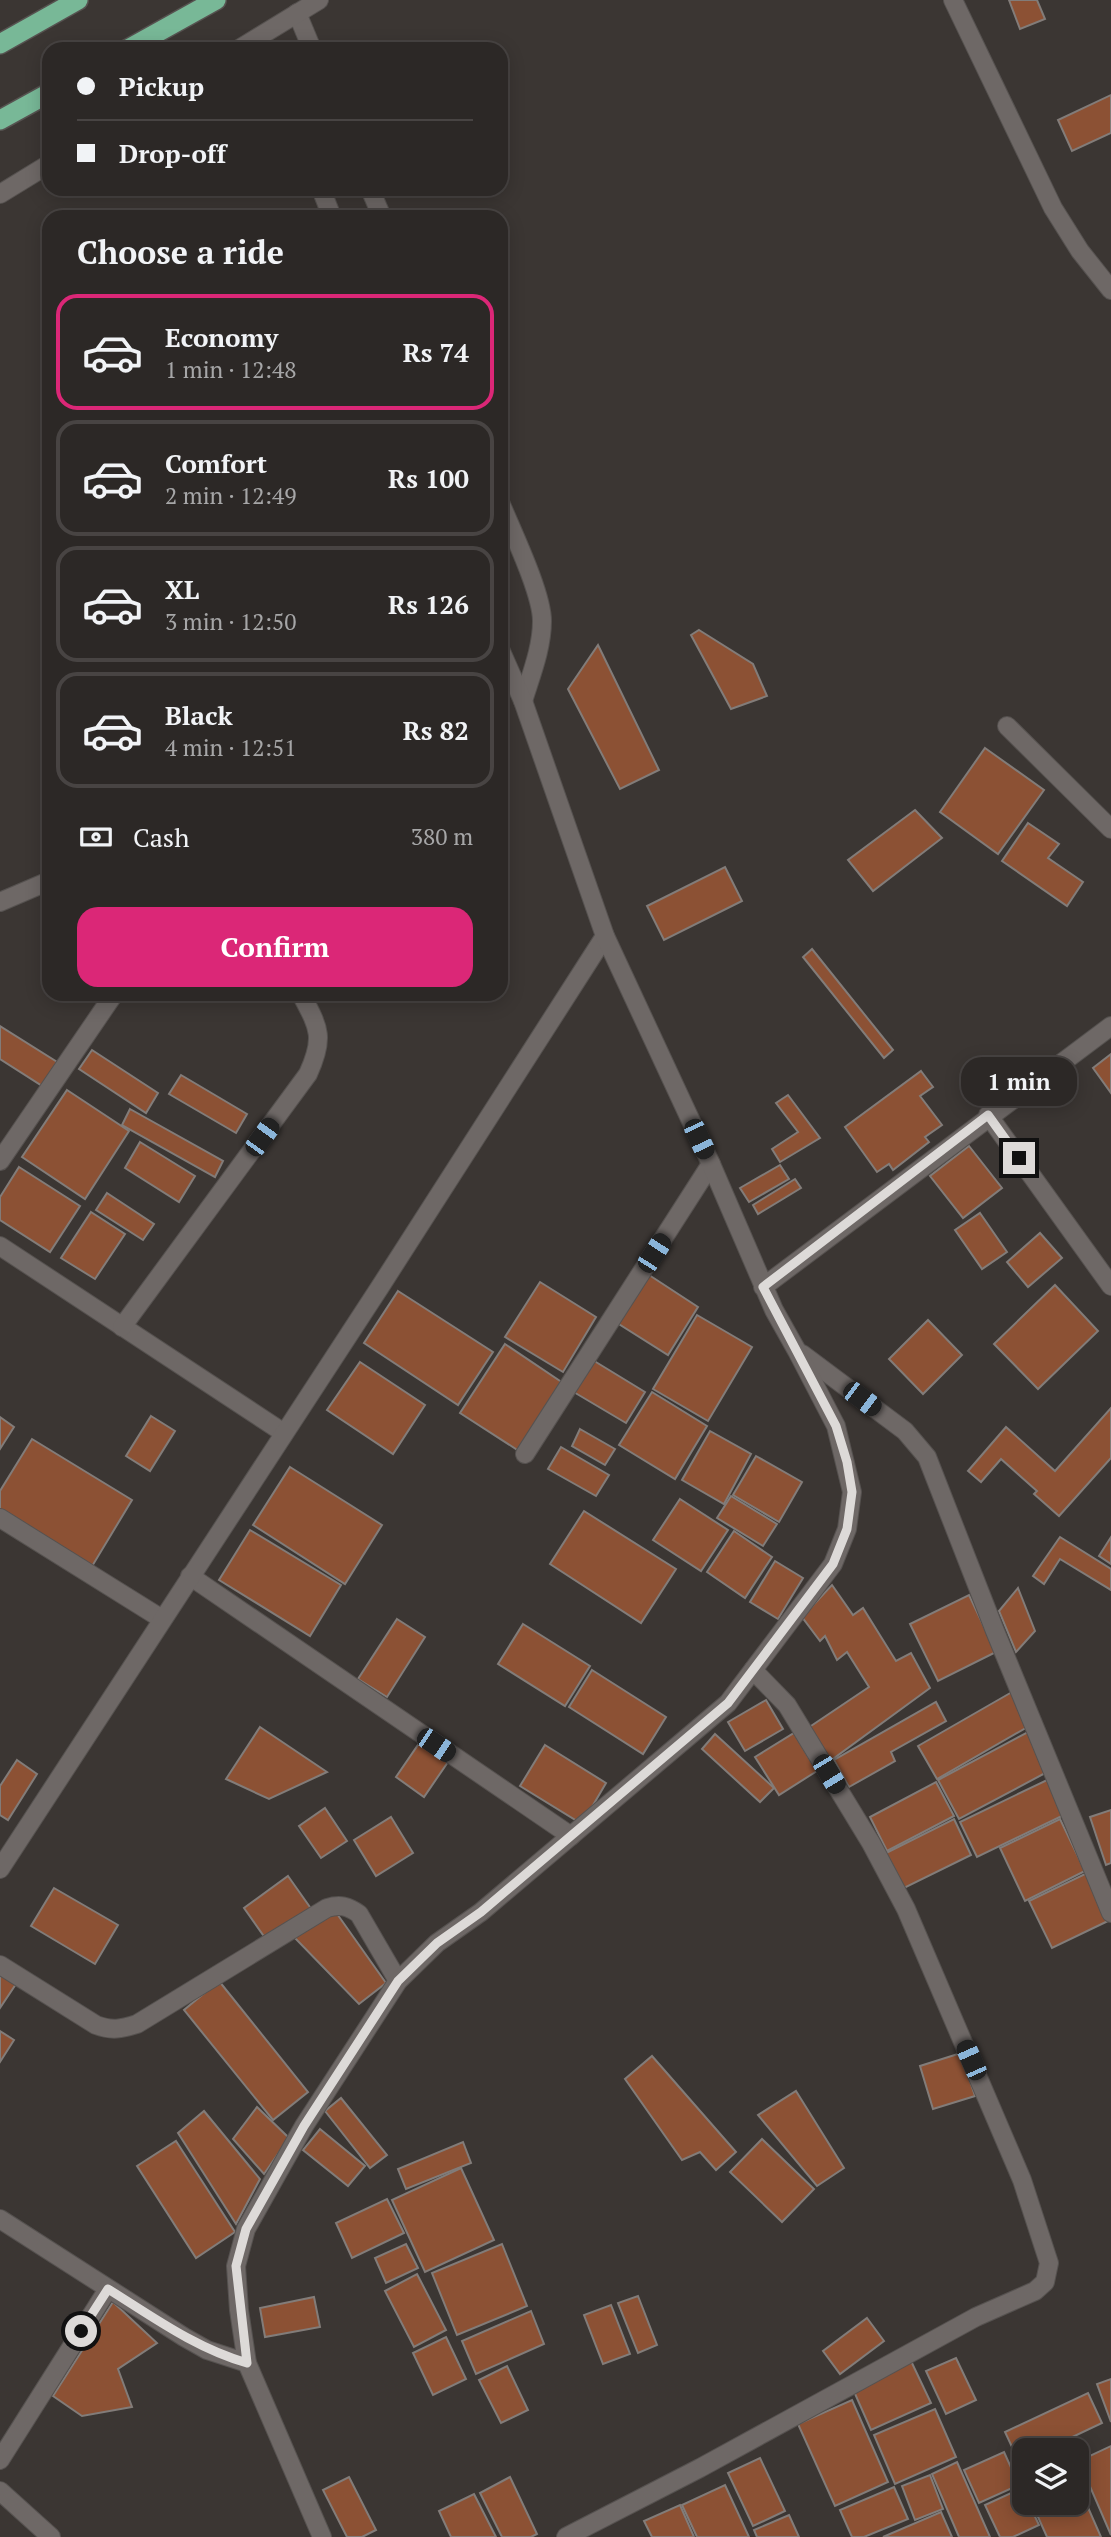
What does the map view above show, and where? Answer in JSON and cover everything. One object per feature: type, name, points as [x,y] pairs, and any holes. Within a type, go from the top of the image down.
[{"type":"highway","points":[[0,44],[78,0]]},
{"type":"highway","points":[[141,42],[216,0]]},
{"type":"highway","points":[[0,120],[42,97]]},
{"type":"street","points":[[264,42],[297,13],[320,0]]},
{"type":"street","points":[[953,0],[1052,208],[1080,251],[1111,290]]},
{"type":"street","points":[[297,13],[309,42]]},
{"type":"street","points":[[0,194],[42,168]]},
{"type":"street","points":[[508,521],[542,619],[541,642],[523,701]]},
{"type":"street","points":[[322,2537],[247,2363],[236,2266],[246,2229],[304,2126],[398,1981],[437,1943],[481,1912],[728,1703],[833,1564],[847,1529],[852,1492],[836,1426],[763,1287],[711,1164],[605,936],[523,701],[508,667]]},
{"type":"street","points":[[1007,726],[1111,829]]},
{"type":"street","points":[[0,902],[42,884]]},
{"type":"street","points":[[0,1869],[605,936]]},
{"type":"street","points":[[0,1161],[109,1001]]},
{"type":"street","points":[[122,1327],[309,1074],[317,1054],[320,1035],[306,1001]]},
{"type":"street","points":[[763,1287],[988,1115],[1111,1026]]},
{"type":"street","points":[[988,1115],[1111,1286]]},
{"type":"street","points":[[526,1454],[711,1164]]},
{"type":"street","points":[[0,1246],[284,1433]]},
{"type":"street","points":[[797,1350],[905,1431],[927,1457],[1111,1913]]},
{"type":"street","points":[[0,1518],[162,1619]]},
{"type":"street","points":[[190,1576],[571,1836]]},
{"type":"street","points":[[566,2537],[700,2468],[976,2317],[1035,2291],[1045,2282],[1049,2273],[1049,2263],[1022,2180],[905,1909],[871,1843],[787,1705],[753,1670]]},
{"type":"street","points":[[0,1965],[96,2025],[108,2030],[120,2030],[137,2024],[327,1908],[338,1905],[350,1907],[359,1914],[398,1981]]},
{"type":"street","points":[[0,2219],[184,2337],[207,2350],[247,2363]]},
{"type":"street","points":[[0,2460],[108,2289]]},
{"type":"street","points":[[0,2491],[51,2537]]},
{"type":"building","points":[[1009,0],[1037,0],[1045,19],[1020,29]]},
{"type":"building","points":[[1111,95],[1111,133],[1072,151],[1058,120]]},
{"type":"building","points":[[699,630],[753,664],[767,696],[731,709],[691,635]]},
{"type":"building","points":[[598,645],[659,770],[620,789],[568,689]]},
{"type":"building","points":[[985,748],[1044,790],[998,854],[940,812]]},
{"type":"building","points":[[915,810],[942,838],[873,891],[848,860]]},
{"type":"building","points":[[1028,823],[1059,844],[1048,858],[1083,882],[1067,906],[1002,861]]},
{"type":"building","points":[[725,867],[742,901],[664,940],[647,906]]},
{"type":"building","points":[[812,949],[893,1050],[884,1058],[803,957]]},
{"type":"building","points":[[0,1026],[62,1065],[47,1089],[0,1059]]},
{"type":"building","points":[[92,1050],[158,1093],[146,1113],[79,1069]]},
{"type":"building","points":[[1111,1054],[1111,1093],[1093,1068]]},
{"type":"building","points":[[921,1071],[933,1087],[920,1096],[942,1125],[925,1137],[929,1142],[893,1170],[889,1164],[877,1172],[845,1127]]},
{"type":"building","points":[[181,1075],[247,1114],[236,1133],[169,1094]]},
{"type":"building","points":[[67,1090],[129,1131],[85,1199],[22,1157]]},
{"type":"building","points":[[788,1095],[820,1138],[780,1162],[772,1149],[798,1132],[776,1103]]},
{"type":"building","points":[[130,1109],[223,1161],[215,1177],[122,1125]]},
{"type":"building","points":[[140,1142],[195,1176],[179,1202],[125,1168]]},
{"type":"building","points":[[969,1146],[1002,1188],[963,1218],[930,1176]]},
{"type":"building","points":[[780,1165],[789,1179],[749,1202],[740,1188]]},
{"type":"building","points":[[19,1167],[80,1206],[50,1252],[0,1220],[0,1197]]},
{"type":"building","points":[[795,1179],[801,1188],[758,1214],[753,1205]]},
{"type":"building","points":[[107,1193],[154,1224],[143,1240],[96,1210]]},
{"type":"building","points":[[91,1212],[125,1234],[95,1279],[61,1258]]},
{"type":"building","points":[[980,1213],[1007,1252],[982,1269],[955,1230]]},
{"type":"building","points":[[1040,1233],[1062,1258],[1028,1287],[1007,1262]]},
{"type":"building","points":[[646,1273],[698,1307],[668,1355],[614,1321]]},
{"type":"building","points":[[540,1282],[596,1317],[563,1372],[505,1337]]},
{"type":"building","points":[[1055,1285],[1098,1331],[1038,1389],[994,1344]]},
{"type":"building","points":[[398,1291],[493,1352],[458,1405],[364,1343]]},
{"type":"building","points":[[697,1315],[752,1347],[708,1421],[653,1389]]},
{"type":"building","points":[[928,1320],[962,1355],[923,1394],[889,1359]]},
{"type":"building","points":[[505,1344],[563,1383],[519,1451],[460,1413]]},
{"type":"building","points":[[591,1359],[645,1392],[626,1423],[572,1391]]},
{"type":"building","points":[[360,1362],[425,1405],[393,1454],[327,1410]]},
{"type":"building","points":[[652,1392],[707,1426],[675,1479],[619,1445]]},
{"type":"building","points":[[1111,1408],[1111,1458],[1059,1516],[1034,1494],[1037,1491],[1001,1459],[981,1482],[968,1471],[1006,1427],[1055,1471]]},
{"type":"building","points":[[151,1416],[175,1431],[150,1471],[126,1456]]},
{"type":"building","points":[[0,1417],[14,1427],[0,1449]]},
{"type":"building","points":[[580,1429],[615,1449],[605,1465],[572,1446]]},
{"type":"building","points":[[710,1431],[751,1454],[724,1504],[682,1480]]},
{"type":"building","points":[[32,1439],[132,1500],[91,1568],[0,1513],[0,1491]]},
{"type":"building","points":[[561,1447],[609,1475],[596,1496],[548,1469]]},
{"type":"building","points":[[756,1456],[802,1482],[779,1522],[733,1495]]},
{"type":"building","points":[[290,1467],[382,1525],[345,1584],[253,1525]]},
{"type":"building","points":[[731,1496],[777,1524],[763,1546],[717,1518]]},
{"type":"building","points":[[680,1499],[728,1530],[701,1571],[653,1540]]},
{"type":"building","points":[[584,1511],[676,1569],[641,1623],[550,1564]]},
{"type":"building","points":[[250,1530],[341,1585],[310,1636],[219,1580]]},
{"type":"building","points":[[734,1531],[772,1557],[745,1598],[707,1572]]},
{"type":"building","points":[[1060,1537],[1111,1569],[1111,1590],[1060,1559],[1044,1584],[1033,1576]]},
{"type":"building","points":[[1111,1537],[1111,1564],[1099,1556]]},
{"type":"building","points":[[775,1561],[803,1578],[778,1619],[750,1602]]},
{"type":"building","points":[[832,1585],[853,1615],[863,1608],[896,1661],[911,1653],[930,1688],[830,1761],[808,1728],[869,1687],[847,1652],[837,1660],[825,1636],[820,1641],[802,1617]]},
{"type":"building","points":[[1018,1588],[1035,1631],[1016,1652],[999,1611]]},
{"type":"building","points":[[969,1595],[996,1652],[938,1681],[910,1624]]},
{"type":"building","points":[[397,1619],[425,1637],[387,1697],[358,1679]]},
{"type":"building","points":[[523,1624],[590,1666],[565,1706],[498,1664]]},
{"type":"building","points":[[592,1670],[666,1717],[643,1754],[569,1707]]},
{"type":"building","points":[[1012,1692],[1031,1725],[937,1779],[918,1746]]},
{"type":"building","points":[[766,1700],[783,1729],[745,1751],[728,1722]]},
{"type":"building","points":[[936,1702],[946,1721],[891,1752],[895,1761],[849,1787],[834,1760]]},
{"type":"building","points":[[260,1727],[327,1772],[269,1799],[226,1779]]},
{"type":"building","points":[[1028,1732],[1049,1771],[959,1819],[938,1780]]},
{"type":"building","points":[[794,1733],[817,1771],[779,1795],[755,1757]]},
{"type":"building","points":[[715,1734],[774,1788],[760,1802],[702,1749]]},
{"type":"building","points":[[420,1742],[448,1762],[424,1797],[396,1777]]},
{"type":"building","points":[[545,1745],[606,1783],[582,1824],[520,1786]]},
{"type":"building","points":[[17,1760],[37,1774],[8,1820],[0,1815],[0,1786]]},
{"type":"building","points":[[1047,1780],[1064,1815],[977,1857],[960,1822]]},
{"type":"building","points":[[936,1782],[954,1816],[887,1851],[870,1817]]},
{"type":"building","points":[[325,1808],[347,1841],[321,1858],[299,1826]]},
{"type":"building","points":[[1111,1810],[1111,1863],[1106,1865],[1090,1817]]},
{"type":"building","points":[[391,1817],[413,1853],[376,1876],[354,1840]]},
{"type":"building","points":[[954,1819],[971,1855],[904,1888],[886,1853]]},
{"type":"building","points":[[1060,1819],[1085,1871],[1025,1901],[1000,1848]]},
{"type":"building","points":[[1087,1873],[1110,1920],[1052,1948],[1029,1901]]},
{"type":"building","points":[[288,1876],[312,1910],[268,1942],[244,1908]]},
{"type":"building","points":[[54,1888],[118,1925],[95,1964],[31,1926]]},
{"type":"building","points":[[335,1911],[386,1983],[359,2004],[292,1935]]},
{"type":"building","points":[[0,1974],[16,1984],[0,2008]]},
{"type":"building","points":[[219,1981],[308,2092],[273,2120],[184,2010]]},
{"type":"building","points":[[0,2031],[14,2040],[0,2062]]},
{"type":"building","points":[[961,2053],[975,2096],[933,2109],[920,2066]]},
{"type":"building","points":[[652,2056],[736,2152],[716,2170],[700,2152],[682,2160],[625,2079]]},
{"type":"building","points":[[796,2091],[844,2168],[817,2186],[758,2115]]},
{"type":"building","points":[[341,2098],[387,2155],[370,2168],[325,2111]]},
{"type":"building","points":[[257,2107],[289,2138],[264,2174],[233,2139]]},
{"type":"building","points":[[204,2111],[260,2179],[236,2224],[178,2133]]},
{"type":"building","points":[[320,2129],[365,2166],[348,2186],[303,2150]]},
{"type":"building","points":[[762,2139],[814,2189],[782,2222],[730,2172]]},
{"type":"building","points":[[176,2141],[235,2232],[196,2258],[137,2166]]},
{"type":"building","points":[[463,2142],[471,2163],[406,2189],[398,2169]]},
{"type":"building","points":[[461,2168],[494,2240],[425,2272],[392,2200]]},
{"type":"building","points":[[387,2199],[404,2233],[352,2258],[336,2223]]},
{"type":"building","points":[[406,2244],[418,2268],[386,2283],[375,2258]]},
{"type":"building","points":[[502,2244],[527,2306],[457,2335],[432,2273]]},
{"type":"building","points":[[417,2274],[446,2330],[414,2347],[385,2291]]},
{"type":"building","points":[[638,2296],[657,2345],[638,2353],[618,2303]]},
{"type":"building","points":[[314,2297],[320,2327],[265,2337],[260,2308]]},
{"type":"building","points":[[113,2302],[157,2343],[118,2369],[132,2407],[82,2416],[53,2396]]},
{"type":"building","points":[[611,2305],[630,2354],[603,2364],[584,2315]]},
{"type":"building","points":[[531,2311],[544,2344],[476,2374],[462,2341]]},
{"type":"building","points":[[867,2318],[884,2341],[840,2374],[823,2351]]},
{"type":"building","points":[[446,2337],[466,2379],[433,2395],[413,2353]]},
{"type":"building","points":[[956,2358],[976,2400],[946,2414],[926,2371]]},
{"type":"building","points":[[911,2361],[931,2403],[871,2430],[852,2387]]},
{"type":"building","points":[[507,2366],[528,2410],[501,2423],[479,2380]]},
{"type":"building","points":[[1111,2379],[1111,2422],[1097,2384]]},
{"type":"building","points":[[1088,2393],[1102,2423],[1070,2438],[1012,2438],[1012,2447],[1005,2432]]},
{"type":"building","points":[[852,2400],[888,2482],[835,2506],[798,2424]]},
{"type":"building","points":[[935,2409],[956,2457],[895,2484],[874,2435]]},
{"type":"building","points":[[1111,2446],[1111,2535],[1089,2484],[1089,2456]]},
{"type":"building","points":[[1004,2452],[1012,2470],[1012,2488],[979,2503],[964,2470]]},
{"type":"building","points":[[760,2458],[785,2511],[753,2526],[728,2473]]},
{"type":"building","points":[[957,2462],[990,2537],[959,2537],[932,2474]]},
{"type":"building","points":[[930,2475],[943,2509],[915,2520],[902,2486]]},
{"type":"building","points":[[349,2477],[376,2530],[362,2537],[347,2537],[323,2490]]},
{"type":"building","points":[[510,2477],[537,2534],[531,2537],[502,2537],[480,2493]]},
{"type":"building","points":[[725,2485],[749,2537],[697,2537],[682,2505]]},
{"type":"building","points":[[894,2487],[908,2519],[864,2537],[852,2537],[840,2510]]},
{"type":"building","points":[[1012,2493],[1012,2515],[1034,2515],[1039,2525],[1013,2537],[1000,2537],[985,2505]]},
{"type":"building","points":[[474,2494],[496,2537],[451,2537],[439,2511]]},
{"type":"building","points":[[680,2505],[694,2537],[652,2537],[644,2521]]},
{"type":"building","points":[[1089,2510],[1101,2537],[1047,2537],[1037,2515],[1089,2515]]},
{"type":"building","points":[[941,2512],[952,2537],[883,2537]]},
{"type":"building","points":[[789,2515],[799,2537],[757,2537],[754,2530]]},
{"type":"route","points":[[81,2331],[108,2289],[207,2350],[247,2363],[236,2266],[246,2229],[304,2126],[398,1981],[437,1943],[481,1912],[728,1703],[833,1564],[847,1529],[852,1492],[847,1462],[836,1426],[763,1287],[988,1115],[1019,1158]]}]
